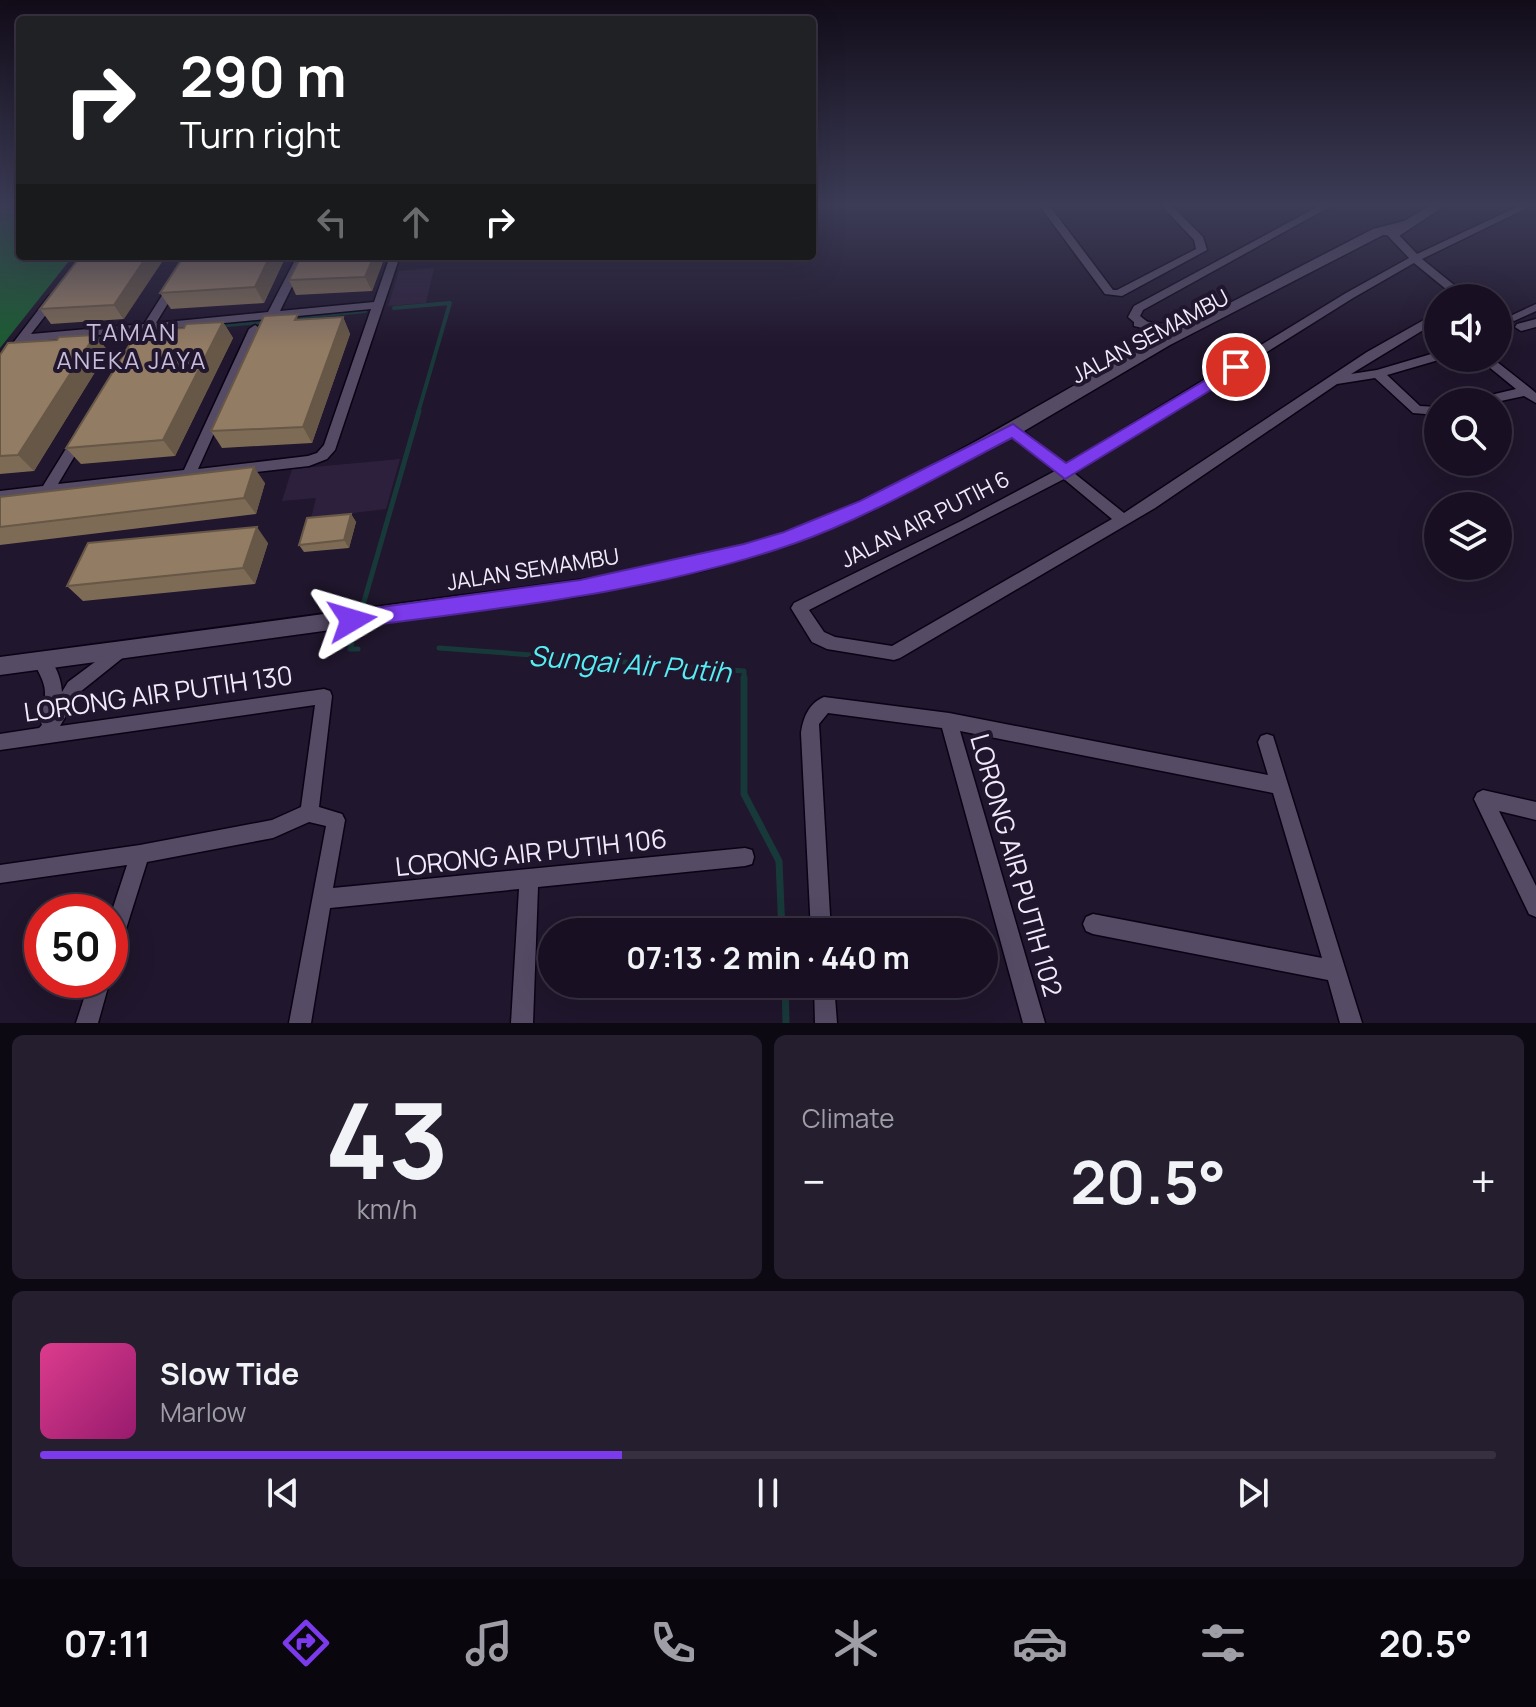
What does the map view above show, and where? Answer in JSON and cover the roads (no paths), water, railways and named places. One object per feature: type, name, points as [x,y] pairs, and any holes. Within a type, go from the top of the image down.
[{"type":"main road","name":"JALAN SEMAMBU","points":[[1043,412],[1067,407],[1204,323],[1338,253]]},
{"type":"main road","name":"JALAN SEMAMBU","points":[[0,666],[580,588],[718,558],[789,538],[831,521],[1013,430],[1129,364],[1166,348],[1186,345],[1356,253]]},
{"type":"main road","points":[[1138,322],[1172,330],[1204,323]]},
{"type":"main road","points":[[1129,364],[1146,341],[1138,322]]},
{"type":"street","points":[[1080,253],[1109,292],[1118,294],[1197,253]]},
{"type":"street","points":[[1166,348],[1134,317],[1138,308],[1241,253]]},
{"type":"street","points":[[1412,253],[1447,284]]},
{"type":"street","name":"JALAN AIR PUTIH 6","points":[[1122,519],[894,653],[833,644],[818,637],[799,608],[1065,472],[1425,253]]},
{"type":"street","points":[[148,327],[190,260]]},
{"type":"street","points":[[272,315],[300,260]]},
{"type":"street","points":[[0,496],[309,461],[322,456],[330,447],[394,260]]},
{"type":"street","points":[[0,368],[57,292]]},
{"type":"street","points":[[22,339],[378,305]]},
{"type":"street","points":[[1536,307],[1518,322],[1536,323]]},
{"type":"street","points":[[1013,430],[1122,519],[1424,325]]},
{"type":"street","points":[[189,474],[255,329]]},
{"type":"street","points":[[1334,380],[1378,374],[1424,360]]},
{"type":"street","points":[[1502,372],[1531,395]]},
{"type":"street","points":[[1378,374],[1417,410],[1424,410]]},
{"type":"street","points":[[47,491],[89,423]]},
{"type":"street","points":[[44,736],[74,687],[119,651]]},
{"type":"street","points":[[41,661],[53,677],[55,692],[44,736]]},
{"type":"street","name":"LORONG AIR PUTIH 130","points":[[0,742],[324,696],[309,813]]},
{"type":"street","points":[[820,918],[810,733],[816,711],[824,705],[949,721],[1281,786]]},
{"type":"street","name":"LORONG AIR PUTIH 102","points":[[949,721],[1034,1023]]},
{"type":"street","points":[[1267,742],[1351,1023]]},
{"type":"street","points":[[1536,811],[1483,799],[1536,907]]},
{"type":"street","points":[[0,874],[140,854],[273,829],[309,813],[336,820],[300,1023]]},
{"type":"street","points":[[127,894],[140,854]]},
{"type":"street","name":"LORONG AIR PUTIH 106","points":[[323,899],[745,857]]},
{"type":"street","points":[[522,1023],[529,878]]},
{"type":"street","points":[[1093,924],[1336,971]]},
{"type":"street","points":[[87,1023],[95,998]]},
{"type":"street","points":[[825,998],[826,1023]]},
{"type":"waterway","name":"Sungai Air Putih","points":[[394,308],[450,303],[418,413]]},
{"type":"waterway","name":"Sungai Air Putih","points":[[294,318],[365,311]]},
{"type":"waterway","name":"Sungai Air Putih","points":[[218,326],[268,321]]},
{"type":"waterway","name":"Sungai Air Putih","points":[[95,339],[140,334]]},
{"type":"waterway","name":"Sungai Air Putih","points":[[363,605],[419,411]]},
{"type":"waterway","name":"Sungai Air Putih","points":[[352,643],[350,649],[358,649]]},
{"type":"waterway","name":"Sungai Air Putih","points":[[439,648],[744,671],[744,794],[779,861],[781,918]]},
{"type":"waterway","name":"Sungai Air Putih","points":[[785,998],[786,1023]]},
{"type":"district","name":"TAMAN ANEKA JAYA","points":[[132,345]]}]
